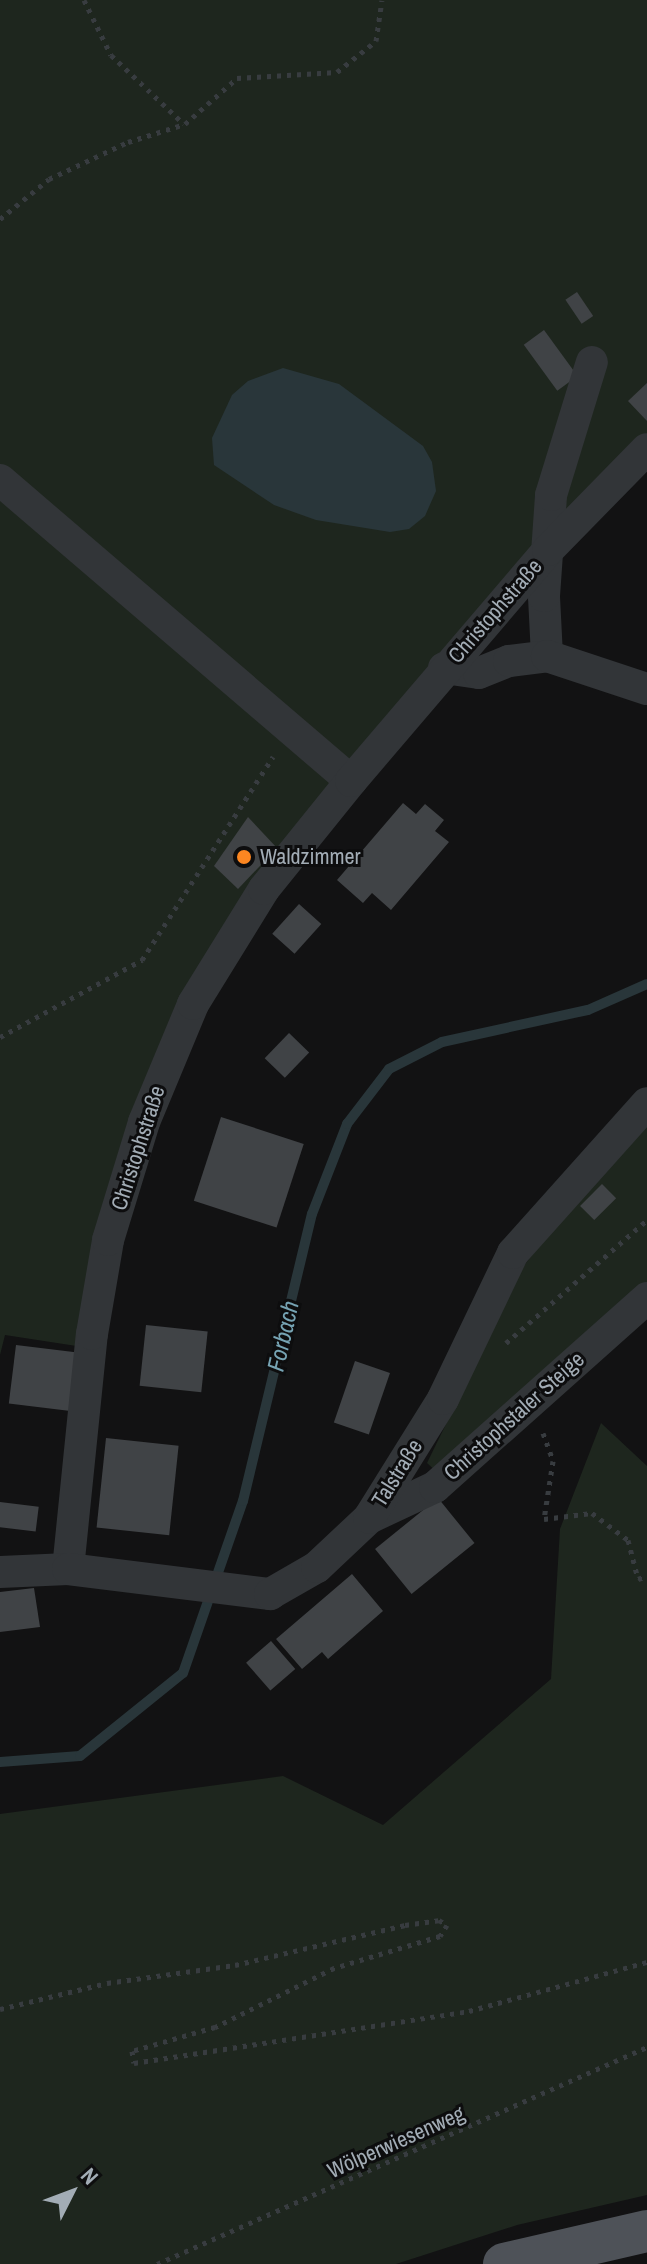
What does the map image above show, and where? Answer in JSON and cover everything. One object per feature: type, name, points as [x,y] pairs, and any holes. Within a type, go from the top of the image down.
[{"type":"main road","points":[[504,2264],[647,2231]]},
{"type":"street","points":[[547,656],[544,596],[551,495],[592,362]]},
{"type":"street","name":"Christophstraße","points":[[68,1569],[106,1255],[144,1122],[182,1027],[221,955],[264,889],[444,668],[548,550],[647,449]]},
{"type":"street","points":[[0,480],[351,781]]},
{"type":"street","points":[[444,668],[479,673],[509,661],[547,656],[647,689]]},
{"type":"street","name":"Talstraße","points":[[0,1572],[68,1569],[270,1594],[317,1567],[369,1518],[443,1399],[513,1253],[647,1103]]},
{"type":"street","name":"Christophstaler Steige","points":[[369,1518],[435,1487],[647,1298]]},
{"type":"path","points":[[84,0],[111,55],[185,124]]},
{"type":"path","points":[[0,219],[49,179],[128,142],[185,124],[237,78],[337,72],[376,41],[382,0]]},
{"type":"path","points":[[0,1037],[142,960],[291,730]]},
{"type":"path","points":[[503,1346],[647,1220]]},
{"type":"path","points":[[529,1405],[553,1461],[544,1519],[592,1513],[628,1540],[638,1579],[647,1576]]},
{"type":"path","points":[[0,2009],[107,1983],[235,1965],[405,1925],[439,1920],[447,1925],[440,1936],[334,1968],[215,2027],[132,2051],[134,2063],[469,2011],[647,1962]]},
{"type":"path","name":"Wölperwiesenweg","points":[[157,2264],[647,2047]]},
{"type":"shaded area","points":[[0,0],[647,0],[647,463],[387,743],[242,934],[158,1089],[96,1349],[5,1335],[0,1355]]},
{"type":"shaded area","points":[[283,368],[339,384],[423,446],[432,462],[436,491],[425,516],[409,529],[390,532],[316,520],[274,505],[214,465],[212,438],[232,395],[248,381]]},
{"type":"shaded area","points":[[647,1126],[647,1287],[438,1473],[427,1463],[522,1268],[564,1213]]},
{"type":"shaded area","points":[[601,1423],[647,1466],[647,2195],[517,2225],[396,2264],[0,2264],[0,1814],[283,1776],[383,1825],[551,1679],[560,1529]]},
{"type":"building","points":[[577,292],[593,316],[582,324],[565,300]]},
{"type":"building","points":[[544,330],[578,376],[557,391],[524,345]]},
{"type":"building","points":[[647,383],[647,421],[628,401]]},
{"type":"building","points":[[403,803],[416,814],[425,804],[444,820],[435,831],[449,842],[391,910],[372,893],[363,903],[337,880]]},
{"type":"building","name":"Waldzimmer","points":[[248,817],[277,848],[238,889],[214,866]]},
{"type":"building","points":[[299,904],[321,924],[295,954],[272,934]]},
{"type":"building","points":[[289,1033],[309,1052],[285,1078],[265,1058]]},
{"type":"building","points":[[221,1117],[304,1144],[277,1228],[194,1201]]},
{"type":"building","points":[[602,1184],[616,1198],[594,1220],[580,1206]]},
{"type":"building","points":[[146,1325],[208,1331],[201,1392],[140,1386]]},
{"type":"building","points":[[16,1345],[78,1353],[70,1411],[9,1404]]},
{"type":"building","points":[[355,1361],[390,1373],[369,1435],[334,1422]]},
{"type":"building","points":[[106,1438],[179,1446],[169,1535],[97,1528]]},
{"type":"building","points":[[438,1498],[475,1543],[412,1594],[375,1549]]},
{"type":"building","points":[[0,1502],[39,1507],[36,1532],[0,1527]]},
{"type":"building","points":[[352,1574],[383,1611],[328,1659],[322,1652],[302,1669],[276,1639]]},
{"type":"building","points":[[34,1588],[40,1627],[0,1632],[0,1592]]},
{"type":"building","points":[[271,1641],[295,1669],[270,1691],[246,1663]]},
{"type":"waterway","name":"Forbach","points":[[0,1762],[80,1756],[183,1673],[243,1501],[312,1214],[347,1124],[389,1069],[442,1042],[588,1010],[647,984]]},
{"type":"place","name":"Waldzimmer","points":[[244,857]]}]
